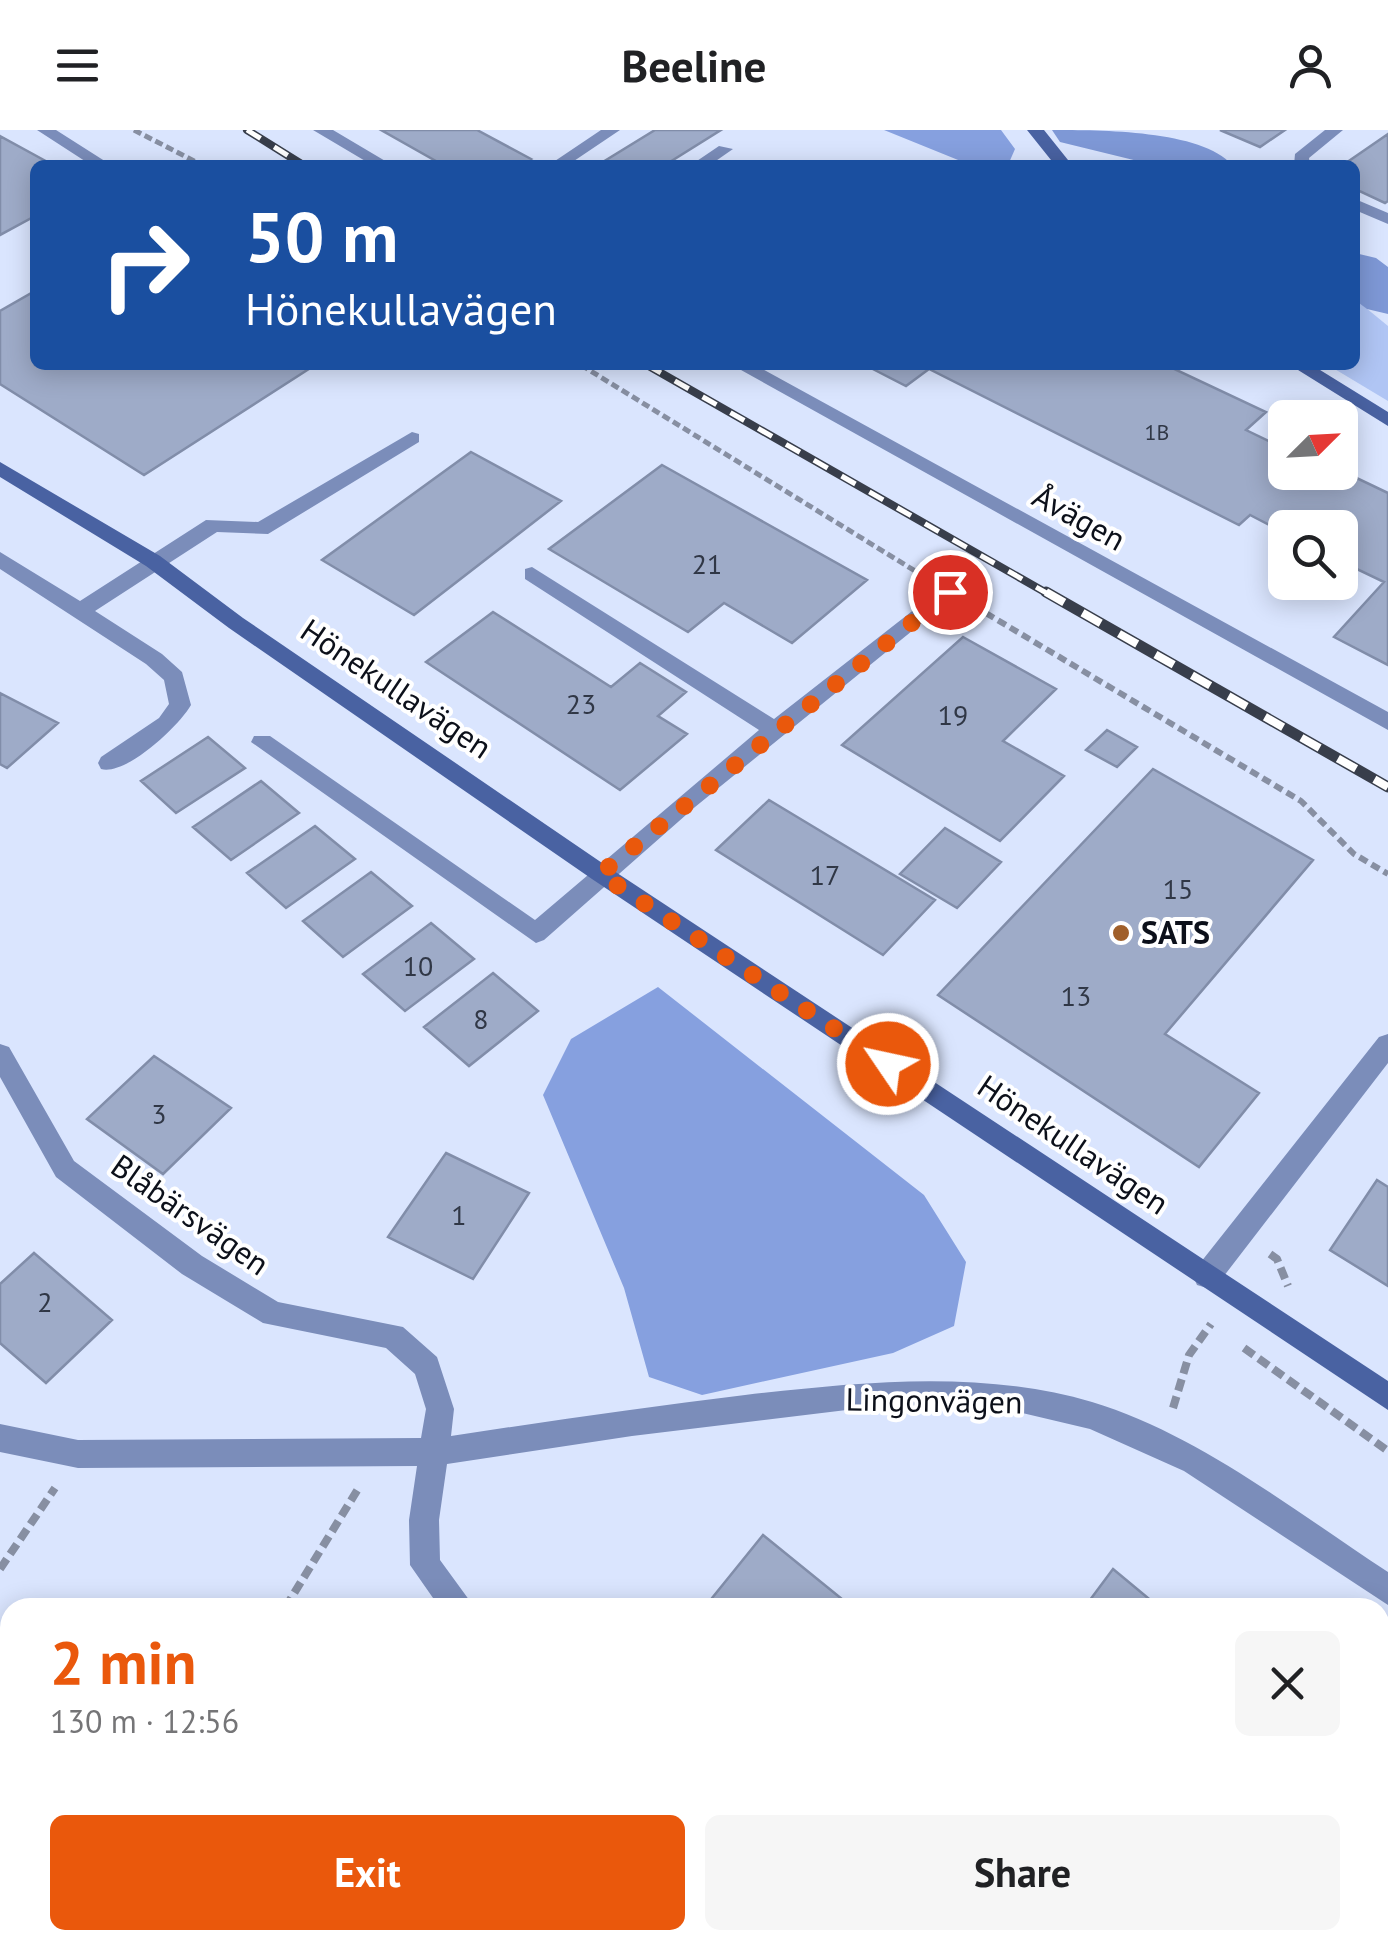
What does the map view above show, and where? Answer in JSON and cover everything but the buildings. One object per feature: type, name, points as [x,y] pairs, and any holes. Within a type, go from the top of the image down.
[{"type":"street","points":[[45,130],[95,160]]},
{"type":"street","points":[[322,130],[375,160]]},
{"type":"street","points":[[565,160],[612,130]]},
{"type":"street","points":[[1035,130],[1060,160]]},
{"type":"street","points":[[1301,160],[1307,150],[1335,130]]},
{"type":"street","points":[[707,160],[725,149]]},
{"type":"street","points":[[1360,206],[1388,219]]},
{"type":"street","name":"Åvägen","points":[[750,370],[1388,722]]},
{"type":"street","points":[[1307,370],[1388,420]]},
{"type":"street","points":[[78,612],[213,525],[261,529],[412,438]]},
{"type":"street","name":"Hönekullavägen","points":[[0,468],[153,561],[236,623],[600,874],[1388,1398]]},
{"type":"street","points":[[0,559],[154,659],[174,677],[180,705],[166,724],[108,763]]},
{"type":"street","points":[[532,574],[776,730]]},
{"type":"street","points":[[262,742],[536,933],[600,874],[950,592]]},
{"type":"street","points":[[1206,1276],[1388,1044]]},
{"type":"street","name":"Blåbärsvägen","points":[[0,1054],[65,1169],[192,1265],[273,1314],[393,1336],[427,1366],[440,1409],[434,1452]]},
{"type":"street","name":"Lingonvägen","points":[[0,1438],[78,1454],[434,1452],[632,1422],[864,1395],[1005,1396],[1093,1416],[1194,1462],[1388,1590]]},
{"type":"street","points":[[434,1452],[424,1520],[425,1565],[452,1598]]},
{"type":"path","points":[[134,130],[192,160]]},
{"type":"path","points":[[588,370],[1301,801],[1354,854],[1388,874]]},
{"type":"path","points":[[1176,1400],[1189,1355],[1211,1324]]},
{"type":"path","points":[[0,1569],[60,1480],[45,1478]]},
{"type":"path","points":[[290,1598],[362,1483],[342,1484]]},
{"type":"shaded area","points":[[884,130],[1001,130],[1015,149],[1010,160],[958,160]]},
{"type":"shaded area","points":[[1360,303],[1388,326],[1388,401],[1336,370],[1360,370]]},
{"type":"shaded area","points":[[658,987],[924,1195],[966,1262],[954,1326],[893,1353],[702,1395],[649,1377],[624,1288],[543,1095],[571,1039]]},
{"type":"waterway","points":[[1079,130],[1193,160]]},
{"type":"waterway","points":[[1360,275],[1388,296]]},
{"type":"railway","points":[[247,130],[295,160]]},
{"type":"railway","points":[[656,370],[1050,595]]},
{"type":"railway","points":[[1046,592],[1388,787]]},
{"type":"place","name":"SATS","points":[[1121,933]]},
{"type":"route","points":[[888,1064],[600,874],[788,718],[950,592]]}]
